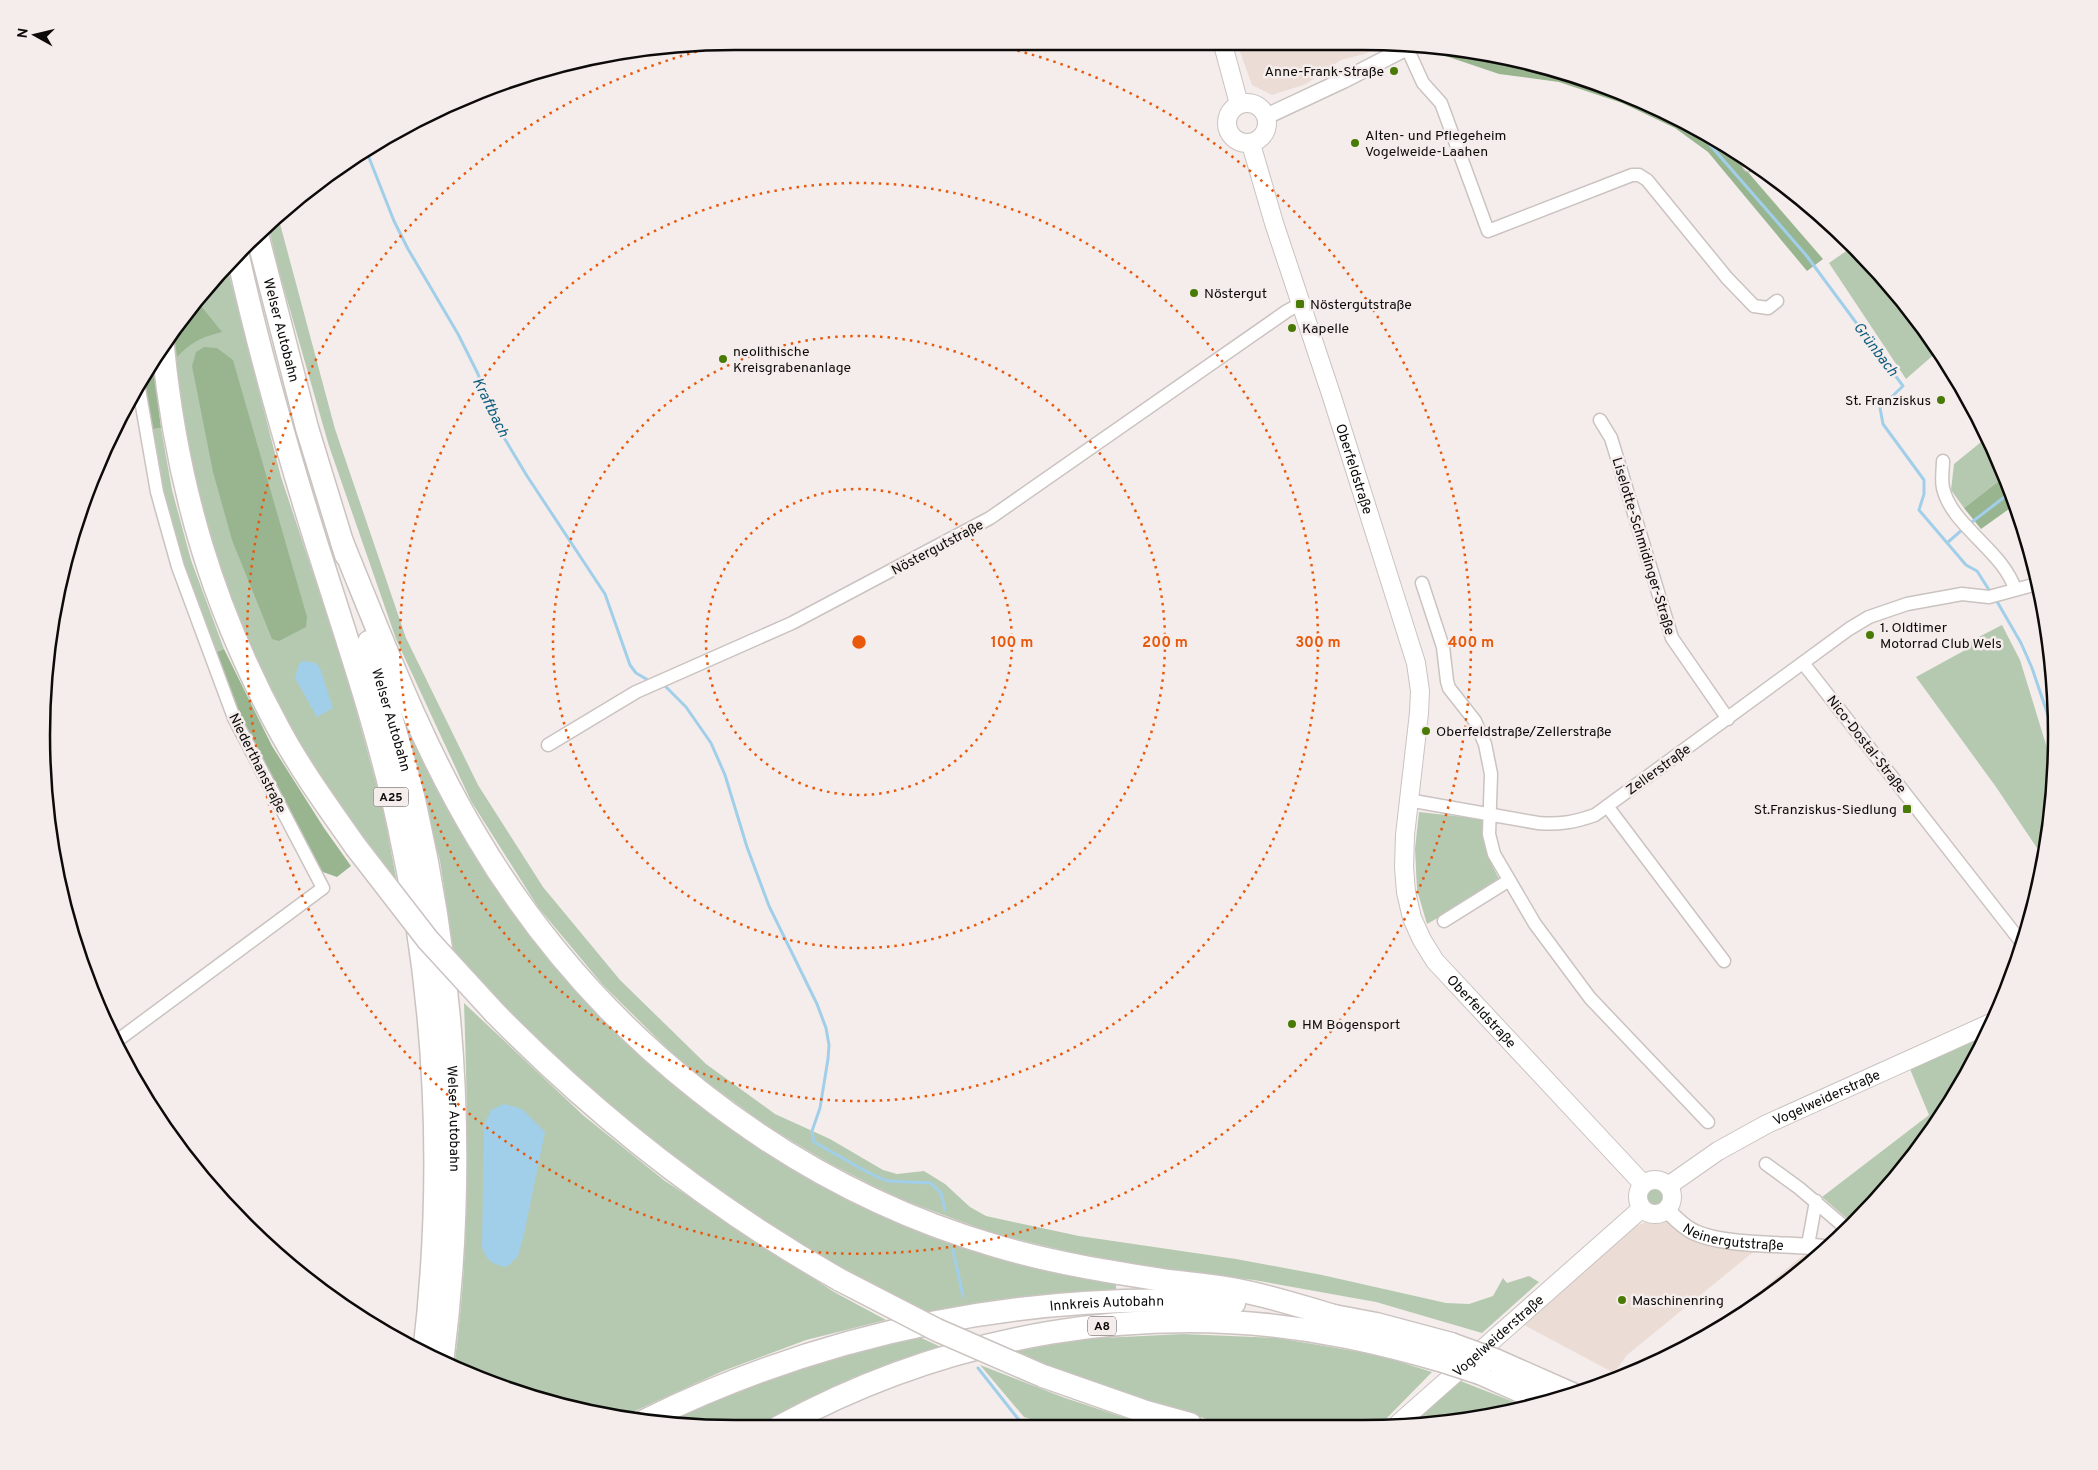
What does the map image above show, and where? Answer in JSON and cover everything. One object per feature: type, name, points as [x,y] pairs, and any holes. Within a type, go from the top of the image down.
[{"type":"highway","name":"Welser Autobahn","points":[[259,243],[307,428],[342,542],[416,808],[434,898],[446,982],[456,1116],[454,1243],[443,1354]]},
{"type":"highway","name":"Welser Autobahn","points":[[240,263],[274,405],[358,674],[383,762],[412,890],[424,964],[435,1102],[436,1187],[432,1271],[425,1345]]},
{"type":"highway","points":[[164,356],[174,434],[184,484],[213,584],[230,630],[253,681],[314,787],[356,848],[428,940],[494,1013],[533,1052],[580,1094],[670,1168],[756,1229],[840,1280],[937,1330],[1042,1376],[1125,1405],[1176,1420]]},
{"type":"highway","points":[[342,542],[421,731],[477,838],[509,888],[545,936],[605,1005],[647,1047],[718,1106],[788,1153],[822,1173],[908,1214],[946,1229],[1033,1256],[1113,1272],[1241,1290],[1334,1316]]},
{"type":"highway","name":"Innkreis Autobahn","points":[[656,1415],[718,1387],[806,1355],[888,1332],[956,1317],[1054,1304],[1167,1300],[1240,1304],[1334,1316],[1385,1326],[1446,1352],[1561,1391]]},
{"type":"highway","name":"Innkreis Autobahn","points":[[792,1420],[854,1389],[941,1358],[995,1343],[1089,1327],[1163,1322],[1255,1324],[1446,1352]]},
{"type":"highway","name":"Innkreis Autobahn","points":[[1488,1367],[1538,1397]]},
{"type":"main road","points":[[1224,50],[1239,104]]},
{"type":"main road","points":[[1239,104],[1256,104],[1267,116],[1268,125],[1265,134],[1251,144],[1242,143],[1234,139],[1228,132],[1228,115],[1239,104]]},
{"type":"main road","name":"Oberfeldstraße","points":[[1251,144],[1274,223],[1416,663],[1420,691],[1419,713],[1405,835],[1406,892],[1412,918],[1422,940],[1435,960],[1451,979],[1643,1184]]},
{"type":"main road","name":"Vogelweiderstraße","points":[[1668,1186],[1718,1151],[1767,1124],[1982,1027]]},
{"type":"main road","points":[[1659,1180],[1668,1186],[1671,1190],[1672,1201],[1667,1210],[1654,1215],[1642,1209],[1639,1204],[1638,1194],[1643,1184],[1659,1180]]},
{"type":"main road","name":"Vogelweiderstraße","points":[[1403,1419],[1642,1209]]},
{"type":"street","points":[[1267,116],[1401,51]]},
{"type":"street","points":[[1411,51],[1423,82],[1441,103],[1488,231],[1632,175],[1639,175],[1648,180],[1727,278],[1754,306],[1768,308],[1777,301]]},
{"type":"street","name":"Nöstergutstraße","points":[[548,745],[636,692],[792,623],[990,518],[1287,311],[1300,304]]},
{"type":"street","name":"Niederthanstraße","points":[[121,1038],[322,888],[234,718],[178,567],[157,492],[140,397]]},
{"type":"street","name":"Liselotte-Schmidinger-Straße","points":[[1600,420],[1611,438],[1672,638],[1728,719]]},
{"type":"street","points":[[1943,461],[1943,488],[1948,502],[2012,578],[2015,589]]},
{"type":"street","points":[[1422,583],[1442,647],[1449,688],[1474,721],[1486,744],[1491,774],[1490,845],[1508,881],[1535,924],[1590,998],[1708,1122]]},
{"type":"street","name":"Zellerstraße","points":[[1489,814],[1538,823],[1564,824],[1595,815],[1849,629],[1869,617],[1889,609],[1962,594],[1994,596],[2031,585]]},
{"type":"street","name":"Nico-Dostal-Straße","points":[[1804,663],[2017,937]]},
{"type":"street","points":[[1408,800],[1489,814]]},
{"type":"street","points":[[1607,806],[1724,961]]},
{"type":"street","points":[[1444,921],[1508,881]]},
{"type":"street","points":[[1766,1164],[1816,1201],[1842,1224]]},
{"type":"street","points":[[1808,1245],[1816,1201]]},
{"type":"street","name":"Neinergutstraße","points":[[1667,1210],[1684,1226],[1705,1236],[1738,1241],[1819,1247]]},
{"type":"shaded area","points":[[1239,50],[1372,50],[1341,60],[1306,84],[1272,95],[1252,85]]},
{"type":"shaded area","points":[[1651,1220],[1666,1220],[1694,1239],[1758,1248],[1627,1355],[1613,1373],[1522,1324],[1631,1228]]},
{"type":"shaded area","points":[[1807,1252],[1812,1252],[1780,1278],[1742,1306]]},
{"type":"green space","points":[[1443,55],[1497,63],[1583,86],[1625,102],[1706,142],[1740,163],[1823,259],[1807,271],[1708,152],[1675,128],[1622,103],[1559,82],[1499,74]]},
{"type":"green space","points":[[280,223],[335,429],[406,638],[478,785],[543,887],[620,980],[706,1064],[775,1114],[830,1139],[883,1170],[897,1174],[924,1171],[945,1184],[970,1207],[986,1216],[1079,1236],[1236,1259],[1322,1275],[1446,1303],[1469,1304],[1493,1296],[1503,1278],[1507,1283],[1529,1276],[1539,1282],[1482,1333],[1376,1302],[1254,1280],[1163,1269],[1074,1253],[995,1234],[895,1197],[829,1163],[767,1126],[685,1066],[603,985],[538,907],[471,801],[396,639],[329,446],[278,268],[270,233]]},
{"type":"green space","points":[[1847,251],[1878,283],[1933,354],[1906,379],[1829,263]]},
{"type":"green space","points":[[229,274],[281,477],[344,666],[383,808],[398,888],[321,783],[274,702],[230,606],[197,503],[176,389],[172,345]]},
{"type":"green space","points":[[201,306],[222,332],[197,341],[187,347],[177,357],[175,341]]},
{"type":"green space","points":[[204,347],[217,348],[233,360],[307,617],[306,627],[279,641],[272,639],[232,540],[213,472],[192,366],[196,352]]},
{"type":"green space","points":[[154,372],[161,428],[147,430],[142,392]]},
{"type":"green space","points":[[161,428],[172,490],[191,560],[224,649],[214,653],[174,542],[147,430]]},
{"type":"green space","points":[[1981,442],[1999,481],[1964,508],[1951,490],[1954,464]]},
{"type":"green space","points":[[1999,481],[2010,509],[1981,529],[1964,508]]},
{"type":"green space","points":[[2002,625],[2020,660],[2048,750],[2047,780],[2038,850],[1996,787],[1916,677],[1969,648],[1967,643]]},
{"type":"green space","points":[[224,649],[272,746],[324,828],[351,866],[337,877],[320,871],[236,710],[214,653]]},
{"type":"green space","points":[[402,716],[563,973],[828,1186],[1116,1283],[1116,1290],[1044,1294],[996,1300],[926,1314],[845,1271],[748,1212],[663,1152],[578,1081],[454,954],[440,861]]},
{"type":"green space","points":[[1419,812],[1482,819],[1487,852],[1501,882],[1427,924],[1417,890],[1415,849]]},
{"type":"green space","points":[[464,1003],[584,1116],[665,1181],[834,1292],[886,1320],[806,1340],[723,1371],[633,1412],[558,1397],[515,1384],[455,1360],[466,1231],[467,1094]]},
{"type":"green space","points":[[1978,1036],[1933,1116],[1878,1187],[1847,1219],[1822,1197],[1929,1115],[1910,1069]]},
{"type":"green space","points":[[1655,1186],[1662,1189],[1665,1196],[1662,1203],[1655,1206],[1648,1203],[1645,1196],[1648,1189]]},
{"type":"green space","points":[[913,1334],[943,1348],[852,1378],[771,1420],[673,1417],[764,1378]]},
{"type":"green space","points":[[1183,1334],[1277,1338],[1378,1355],[1432,1372],[1385,1420],[1211,1420],[1135,1399],[1012,1352],[1082,1339]]},
{"type":"green space","points":[[980,1365],[1065,1398],[1132,1420],[1034,1420],[1024,1417]]},
{"type":"green space","points":[[1458,1380],[1516,1403],[1452,1414],[1415,1418]]},
{"type":"water","points":[[303,661],[316,663],[320,668],[333,708],[317,717],[295,678],[299,664]]},
{"type":"water","points":[[504,1104],[522,1109],[545,1132],[518,1256],[507,1267],[491,1262],[482,1247],[484,1125],[491,1110]]},
{"type":"waterway","name":"Grünbach","points":[[1709,144],[1806,255],[1903,386],[1880,408],[1883,424],[1924,480],[1924,494],[1919,510],[1966,565],[1977,571],[1991,593]]},
{"type":"waterway","name":"Kraftbach","points":[[368,156],[394,221],[408,249],[458,334],[478,374],[497,426],[527,476],[605,594],[630,665],[636,673],[648,680]]},
{"type":"waterway","points":[[1968,525],[2005,497]]},
{"type":"waterway","points":[[1947,543],[1963,529]]},
{"type":"waterway","name":"Grünbach","points":[[1995,598],[2021,643],[2032,668],[2048,714]]},
{"type":"waterway","points":[[663,684],[686,707],[711,743],[725,775],[747,847],[769,906],[817,1004],[826,1028],[829,1045],[828,1059],[820,1108],[812,1131],[814,1142],[887,1181],[931,1183],[941,1193],[945,1210]]},
{"type":"waterway","points":[[953,1250],[963,1296]]},
{"type":"waterway","points":[[978,1368],[1019,1420]]},
{"type":"place","name":"Anne-Frank-Straße","points":[[1394,71]]},
{"type":"place","name":"Alten- und Pflegeheim Vogelweide-Laahen","points":[[1355,143]]},
{"type":"place","name":"Nöstergut","points":[[1194,293]]},
{"type":"place","name":"Nöstergutstraße","points":[[1300,304]]},
{"type":"place","name":"Kapelle","points":[[1292,328]]},
{"type":"place","name":"neolithische Kreisgrabenanlage","points":[[723,359]]},
{"type":"place","name":"St. Franziskus","points":[[1941,400]]},
{"type":"place","name":"1. Oldtimer Motorrad Club Wels","points":[[1870,635]]},
{"type":"place","name":"Oberfeldstraße/Zellerstraße","points":[[1426,731]]},
{"type":"place","name":"St.Franziskus-Siedlung","points":[[1907,809]]},
{"type":"place","name":"HM Bogensport","points":[[1292,1024]]},
{"type":"place","name":"Maschinenring","points":[[1622,1300]]}]
